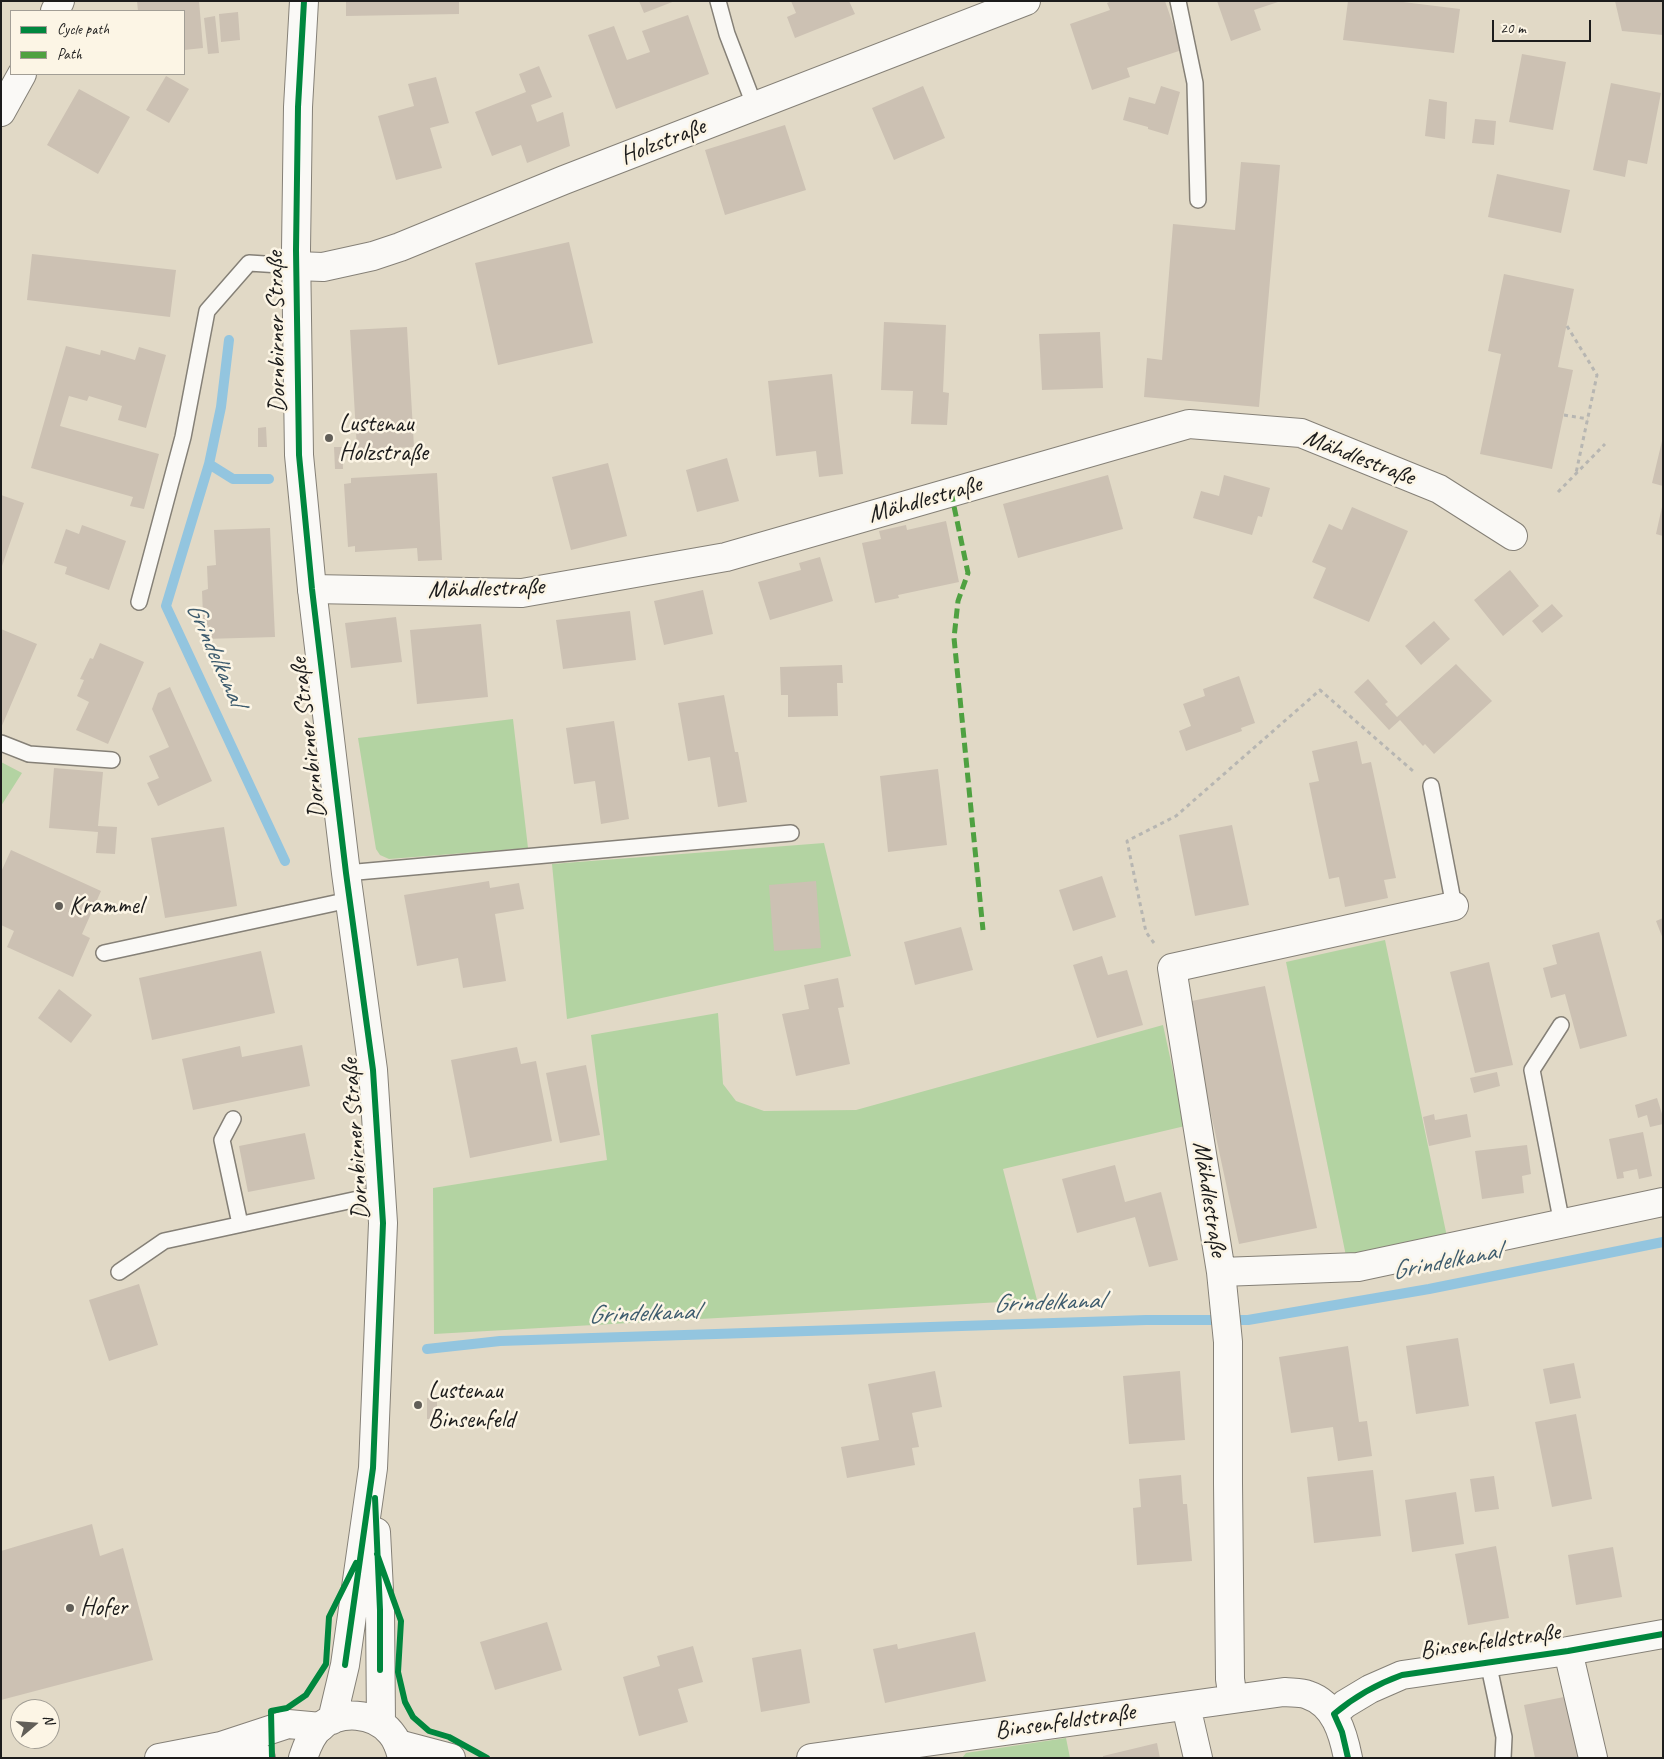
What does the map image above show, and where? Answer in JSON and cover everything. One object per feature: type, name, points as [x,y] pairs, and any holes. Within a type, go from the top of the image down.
[{"type":"street","name":"Dornbirner Straße","points":[[304,1],[298,107],[296,266],[300,455],[312,589],[349,900],[373,1070],[381,1194],[382,1233],[373,1468],[380,1610],[380,1723]]},
{"type":"street","name":"Holzstraße","points":[[296,266],[323,267],[374,256],[564,180],[1026,1]]},
{"type":"street","points":[[1,112],[21,75]]},
{"type":"street","name":"Mähdlestraße","points":[[312,589],[522,593],[726,557],[1189,424],[1301,433],[1439,489],[1513,536]]},
{"type":"street","points":[[1172,968],[1454,906]]},
{"type":"street","name":"Mähdlestraße","points":[[1172,968],[1222,1280],[1358,1267],[1663,1202]]},
{"type":"street","points":[[1222,1280],[1228,1342],[1230,1679],[1233,1699]]},
{"type":"street","name":"Dornbirner Straße","points":[[303,1758],[312,1737],[326,1724],[345,1665],[373,1468]]},
{"type":"street","name":"Binsenfeldstraße","points":[[811,1758],[947,1749],[1186,1706],[1284,1692],[1307,1694],[1320,1700],[1334,1714],[1345,1704],[1370,1689],[1402,1675],[1568,1651],[1663,1634]]},
{"type":"street","name":"Binsenfeldstraße","points":[[1568,1651],[1593,1758]]},
{"type":"street","points":[[1186,1706],[1198,1758]]},
{"type":"street","points":[[1334,1714],[1342,1732],[1348,1758]]},
{"type":"street","points":[[158,1758],[221,1746],[288,1724],[326,1724],[348,1716],[365,1717],[380,1723],[391,1732],[400,1751],[451,1758]]},
{"type":"street","points":[[221,1746],[261,1758]]},
{"type":"lane","points":[[718,1],[727,34],[755,107]]},
{"type":"lane","points":[[1178,1],[1195,83],[1198,200]]},
{"type":"lane","name":"Dornbirner Straße","points":[[138,602],[183,437],[207,311],[249,263],[296,266]]},
{"type":"lane","points":[[1,743],[29,754],[112,760]]},
{"type":"lane","points":[[1431,786],[1454,906]]},
{"type":"lane","points":[[346,873],[791,833]]},
{"type":"lane","points":[[104,953],[349,900]]},
{"type":"lane","points":[[1561,1025],[1532,1070],[1562,1224]]},
{"type":"lane","points":[[233,1119],[222,1140],[240,1224]]},
{"type":"lane","points":[[119,1272],[164,1241],[381,1194]]},
{"type":"lane","points":[[1488,1662],[1504,1737],[1503,1758]]},
{"type":"path","points":[[1567,326],[1597,375],[1576,474]]},
{"type":"path","points":[[1564,414],[1588,419]]},
{"type":"path","points":[[1558,492],[1605,444]]},
{"type":"path","points":[[1172,968],[1146,932],[1127,842],[1176,816],[1320,690],[1431,786]]},
{"type":"green space","points":[[513,719],[528,848],[389,859],[380,855],[376,849],[358,738]]},
{"type":"green space","points":[[1,762],[22,773],[1,806]]},
{"type":"green space","points":[[824,843],[851,956],[567,1019],[552,864]]},
{"type":"green space","points":[[1385,940],[1447,1237],[1346,1256],[1286,962]]},
{"type":"green space","points":[[718,1013],[723,1084],[736,1101],[764,1111],[856,1110],[1163,1025],[1185,1126],[1003,1169],[1037,1300],[434,1334],[433,1188],[607,1160],[591,1035]]},
{"type":"green space","points":[[1066,1738],[1070,1758],[962,1758],[966,1753]]},
{"type":"building","points":[[137,1],[199,1],[203,48],[185,50],[185,10],[138,10]]},
{"type":"building","points":[[346,1],[459,1],[459,14],[346,16]]},
{"type":"building","points":[[639,1],[675,1],[644,13]]},
{"type":"building","points":[[791,1],[849,1],[855,14],[795,38],[787,17],[796,13]]},
{"type":"building","points":[[1112,1],[1165,1],[1182,50],[1127,68],[1130,77],[1092,90],[1070,24],[1110,10],[1107,3]]},
{"type":"building","points":[[1217,1],[1278,2],[1254,10],[1261,30],[1231,41]]},
{"type":"building","points":[[1348,1],[1395,1],[1460,9],[1454,53],[1343,40]]},
{"type":"building","points":[[1615,1],[1663,1],[1663,35],[1622,31]]},
{"type":"building","points":[[238,12],[240,40],[221,42],[219,14]]},
{"type":"building","points":[[688,15],[709,74],[616,109],[588,35],[614,26],[627,60],[650,52],[642,31]]},
{"type":"building","points":[[215,16],[219,53],[208,54],[204,18]]},
{"type":"building","points":[[1522,54],[1566,62],[1553,130],[1509,122]]},
{"type":"building","points":[[539,66],[552,97],[531,105],[537,122],[563,112],[570,146],[527,163],[521,145],[492,156],[475,112],[526,92],[519,74]]},
{"type":"building","points":[[166,76],[189,89],[169,123],[146,110]]},
{"type":"building","points":[[436,77],[449,123],[430,128],[442,168],[396,180],[378,116],[414,106],[408,84]]},
{"type":"building","points":[[1611,83],[1661,93],[1647,164],[1628,160],[1625,177],[1593,170]]},
{"type":"building","points":[[923,86],[945,138],[894,160],[872,108]]},
{"type":"building","points":[[1161,86],[1180,92],[1168,135],[1123,120],[1129,97],[1155,104]]},
{"type":"building","points":[[79,89],[130,117],[98,174],[47,145]]},
{"type":"building","points":[[1429,99],[1447,102],[1445,139],[1425,136]]},
{"type":"building","points":[[1475,119],[1496,121],[1494,145],[1472,143]]},
{"type":"building","points":[[785,125],[806,190],[725,215],[705,150]]},
{"type":"building","points":[[1241,162],[1280,165],[1259,407],[1144,397],[1147,358],[1162,360],[1173,224],[1235,230]]},
{"type":"building","points":[[1497,174],[1570,190],[1561,233],[1488,217]]},
{"type":"building","points":[[569,242],[593,343],[498,365],[475,263]]},
{"type":"building","points":[[32,254],[176,270],[170,317],[27,300]]},
{"type":"building","points":[[1504,274],[1574,289],[1558,367],[1573,370],[1552,469],[1480,454],[1501,354],[1488,351]]},
{"type":"building","points":[[884,322],[946,325],[943,392],[949,393],[947,425],[911,424],[913,391],[881,390]]},
{"type":"building","points":[[407,327],[414,447],[357,450],[350,330]]},
{"type":"building","points":[[1100,332],[1103,388],[1042,390],[1039,334]]},
{"type":"building","points":[[66,346],[100,355],[101,350],[135,360],[139,347],[166,355],[146,428],[118,420],[122,406],[89,396],[87,401],[69,396],[60,426],[159,454],[144,509],[130,506],[133,497],[31,468]]},
{"type":"building","points":[[832,374],[843,474],[819,477],[816,451],[776,456],[768,381]]},
{"type":"building","points":[[266,427],[267,447],[258,447],[258,428]]},
{"type":"building","points":[[1663,441],[1663,486],[1652,483]]},
{"type":"building","points":[[334,447],[342,447],[343,469],[335,469]]},
{"type":"building","points":[[727,458],[739,501],[697,512],[686,470]]},
{"type":"building","points":[[608,463],[627,536],[571,550],[552,477]]},
{"type":"building","points":[[437,473],[442,560],[418,561],[417,548],[355,552],[355,546],[348,547],[344,484],[351,483],[351,478]]},
{"type":"building","points":[[1108,475],[1123,529],[1018,558],[1003,504]]},
{"type":"building","points":[[1224,475],[1270,488],[1262,517],[1258,516],[1252,535],[1193,518],[1201,491],[1219,496]]},
{"type":"building","points":[[1,495],[24,503],[2,566],[1,566]]},
{"type":"building","points":[[1352,507],[1408,531],[1369,622],[1313,598],[1326,568],[1312,562],[1329,524],[1342,530]]},
{"type":"building","points":[[1663,507],[1663,536],[1656,534]]},
{"type":"building","points":[[946,521],[959,582],[898,595],[899,598],[875,603],[862,543],[881,539],[879,531],[906,525],[907,530]]},
{"type":"building","points":[[82,525],[126,541],[109,590],[65,574],[67,567],[54,563],[66,529],[79,534]]},
{"type":"building","points":[[270,528],[275,637],[204,639],[202,591],[208,589],[207,566],[216,565],[214,530]]},
{"type":"building","points":[[820,557],[833,601],[770,620],[758,582],[801,570],[799,563]]},
{"type":"building","points":[[1510,570],[1539,606],[1503,636],[1474,600]]},
{"type":"building","points":[[703,590],[713,634],[664,645],[654,601]]},
{"type":"building","points":[[1552,604],[1563,616],[1542,633],[1532,621]]},
{"type":"building","points":[[630,611],[636,660],[563,669],[556,620]]},
{"type":"building","points":[[396,617],[402,662],[351,668],[345,623]]},
{"type":"building","points":[[1434,621],[1450,639],[1421,665],[1405,646]]},
{"type":"building","points":[[481,624],[488,697],[417,704],[410,630]]},
{"type":"building","points":[[1,629],[37,644],[1,728]]},
{"type":"building","points":[[100,643],[144,662],[108,744],[76,730],[89,702],[77,696],[84,680],[80,679],[90,658],[93,659]]},
{"type":"building","points":[[1456,664],[1492,701],[1434,754],[1425,744],[1423,746],[1400,720],[1389,730],[1354,692],[1368,679],[1388,702],[1385,704],[1397,717]]},
{"type":"building","points":[[842,665],[843,683],[837,683],[838,716],[788,717],[788,695],[781,695],[780,667]]},
{"type":"building","points":[[1239,676],[1255,723],[1241,728],[1242,731],[1186,751],[1179,731],[1191,726],[1183,704],[1205,696],[1203,689]]},
{"type":"building","points":[[170,687],[212,781],[158,806],[147,783],[159,778],[149,756],[169,747],[152,709],[158,693]]},
{"type":"building","points":[[724,695],[735,752],[738,752],[747,802],[718,807],[710,757],[688,761],[678,703]]},
{"type":"building","points":[[614,721],[629,819],[601,824],[595,781],[574,784],[566,728]]},
{"type":"building","points":[[1357,741],[1362,764],[1371,762],[1396,878],[1384,880],[1388,898],[1345,907],[1339,877],[1329,879],[1309,783],[1319,781],[1312,751]]},
{"type":"building","points":[[54,768],[103,772],[98,826],[117,827],[115,854],[96,853],[98,832],[49,828]]},
{"type":"building","points":[[938,769],[947,845],[888,852],[880,776]]},
{"type":"building","points":[[1232,825],[1249,905],[1195,916],[1179,835]]},
{"type":"building","points":[[224,827],[237,906],[165,918],[151,838]]},
{"type":"building","points":[[11,850],[101,891],[82,934],[90,938],[73,977],[7,947],[14,931],[1,925],[1,872]]},
{"type":"building","points":[[1102,876],[1116,917],[1073,931],[1059,890]]},
{"type":"building","points":[[489,881],[490,888],[519,883],[524,909],[495,914],[506,981],[463,988],[458,958],[417,966],[404,895]]},
{"type":"building","points":[[816,881],[821,948],[774,951],[769,885]]},
{"type":"building","points":[[1663,918],[1663,939],[1656,921]]},
{"type":"building","points":[[961,927],[973,970],[915,985],[904,942]]},
{"type":"building","points":[[1599,932],[1627,1036],[1580,1049],[1565,994],[1551,998],[1543,968],[1557,964],[1552,945]]},
{"type":"building","points":[[261,951],[275,1013],[152,1040],[139,978]]},
{"type":"building","points":[[1102,956],[1108,975],[1127,970],[1143,1025],[1097,1038],[1073,965]]},
{"type":"building","points":[[1489,962],[1513,1065],[1475,1073],[1450,972]]},
{"type":"building","points":[[838,978],[844,1007],[838,1008],[850,1064],[796,1076],[782,1014],[809,1009],[804,985]]},
{"type":"building","points":[[1265,986],[1317,1228],[1239,1244],[1187,1002]]},
{"type":"building","points":[[59,989],[92,1015],[71,1043],[38,1018]]},
{"type":"building","points":[[302,1045],[310,1086],[193,1110],[182,1059],[240,1046],[242,1057]]},
{"type":"building","points":[[517,1047],[521,1064],[536,1061],[552,1141],[470,1158],[451,1060]]},
{"type":"building","points":[[586,1065],[600,1135],[560,1143],[546,1073]]},
{"type":"building","points":[[1497,1072],[1500,1086],[1474,1093],[1470,1078]]},
{"type":"building","points":[[1657,1098],[1663,1117],[1663,1124],[1650,1127],[1647,1115],[1638,1118],[1635,1105]]},
{"type":"building","points":[[1434,1114],[1435,1120],[1467,1114],[1471,1137],[1429,1146],[1423,1117]]},
{"type":"building","points":[[1643,1132],[1652,1176],[1639,1179],[1637,1169],[1623,1172],[1624,1178],[1617,1179],[1609,1139]]},
{"type":"building","points":[[305,1133],[315,1179],[248,1192],[239,1146]]},
{"type":"building","points":[[1527,1145],[1531,1174],[1522,1176],[1524,1193],[1482,1199],[1475,1151]]},
{"type":"building","points":[[1115,1165],[1125,1202],[1161,1192],[1178,1260],[1149,1267],[1135,1217],[1077,1233],[1062,1179]]},
{"type":"building","points":[[139,1284],[158,1345],[109,1361],[89,1300]]},
{"type":"building","points":[[1458,1338],[1469,1406],[1416,1414],[1406,1346]]},
{"type":"building","points":[[1348,1346],[1359,1422],[1367,1421],[1372,1456],[1338,1461],[1333,1427],[1291,1433],[1279,1357]]},
{"type":"building","points":[[1574,1363],[1581,1398],[1550,1404],[1543,1369]]},
{"type":"building","points":[[935,1371],[942,1407],[912,1413],[919,1447],[912,1448],[915,1465],[847,1478],[841,1447],[879,1440],[868,1384]]},
{"type":"building","points":[[1180,1371],[1185,1440],[1129,1444],[1123,1376]]},
{"type":"building","points":[[427,1398],[437,1398],[437,1419],[427,1419]]},
{"type":"building","points":[[1576,1414],[1592,1499],[1552,1507],[1535,1422]]},
{"type":"building","points":[[1373,1470],[1381,1536],[1314,1543],[1307,1477]]},
{"type":"building","points":[[1181,1475],[1183,1504],[1187,1504],[1192,1561],[1137,1565],[1133,1508],[1141,1507],[1139,1479]]},
{"type":"building","points":[[1494,1476],[1499,1509],[1475,1512],[1470,1479]]},
{"type":"building","points":[[1456,1492],[1464,1544],[1412,1552],[1405,1500]]},
{"type":"building","name":"Hofer","points":[[92,1524],[100,1556],[123,1548],[153,1660],[1,1700],[1,1551]]},
{"type":"building","points":[[1496,1546],[1509,1618],[1468,1625],[1455,1554]]},
{"type":"building","points":[[1613,1547],[1622,1597],[1576,1605],[1568,1555]]},
{"type":"building","points":[[547,1622],[562,1670],[495,1690],[480,1642]]},
{"type":"building","points":[[975,1632],[986,1681],[885,1703],[873,1649],[897,1644],[898,1649]]},
{"type":"building","points":[[693,1646],[703,1682],[678,1689],[688,1722],[639,1736],[623,1677],[660,1666],[657,1656]]},
{"type":"building","points":[[801,1649],[810,1703],[761,1712],[752,1658]]},
{"type":"building","points":[[1569,1696],[1584,1758],[1535,1758],[1524,1705]]},
{"type":"building","points":[[1157,1743],[1160,1758],[1103,1758],[1103,1756]]},
{"type":"waterway","name":"Grindelkanal","points":[[229,340],[221,407],[209,464],[166,606],[285,861]]},
{"type":"waterway","points":[[209,464],[233,479],[269,479]]},
{"type":"waterway","name":"Grindelkanal","points":[[427,1349],[500,1341],[1146,1320],[1248,1320],[1429,1289],[1663,1242]]},
{"type":"marked path","points":[[951,492],[968,573],[958,601],[954,638],[983,930]]},
{"type":"cycle path","points":[[304,1],[298,107],[296,250],[299,455],[312,589],[346,873],[373,1070],[383,1223],[373,1468],[345,1665]]},
{"type":"cycle path","points":[[375,1498],[380,1610],[380,1670]]},
{"type":"cycle path","points":[[377,1554],[401,1621],[398,1672],[405,1702],[413,1717],[429,1731],[449,1737],[487,1758]]},
{"type":"cycle path","points":[[272,1758],[271,1711],[287,1708],[306,1695],[326,1664],[329,1617],[356,1563]]},
{"type":"cycle path","points":[[1348,1758],[1342,1732],[1334,1714],[1375,1687],[1402,1675],[1568,1651],[1663,1634]]},
{"type":"place","name":"Lustenau Holzstraße","points":[[329,438]]},
{"type":"place","name":"Krammel","points":[[59,906]]},
{"type":"place","name":"Lustenau Binsenfeld","points":[[418,1405]]},
{"type":"place","name":"Hofer","points":[[70,1608]]}]
